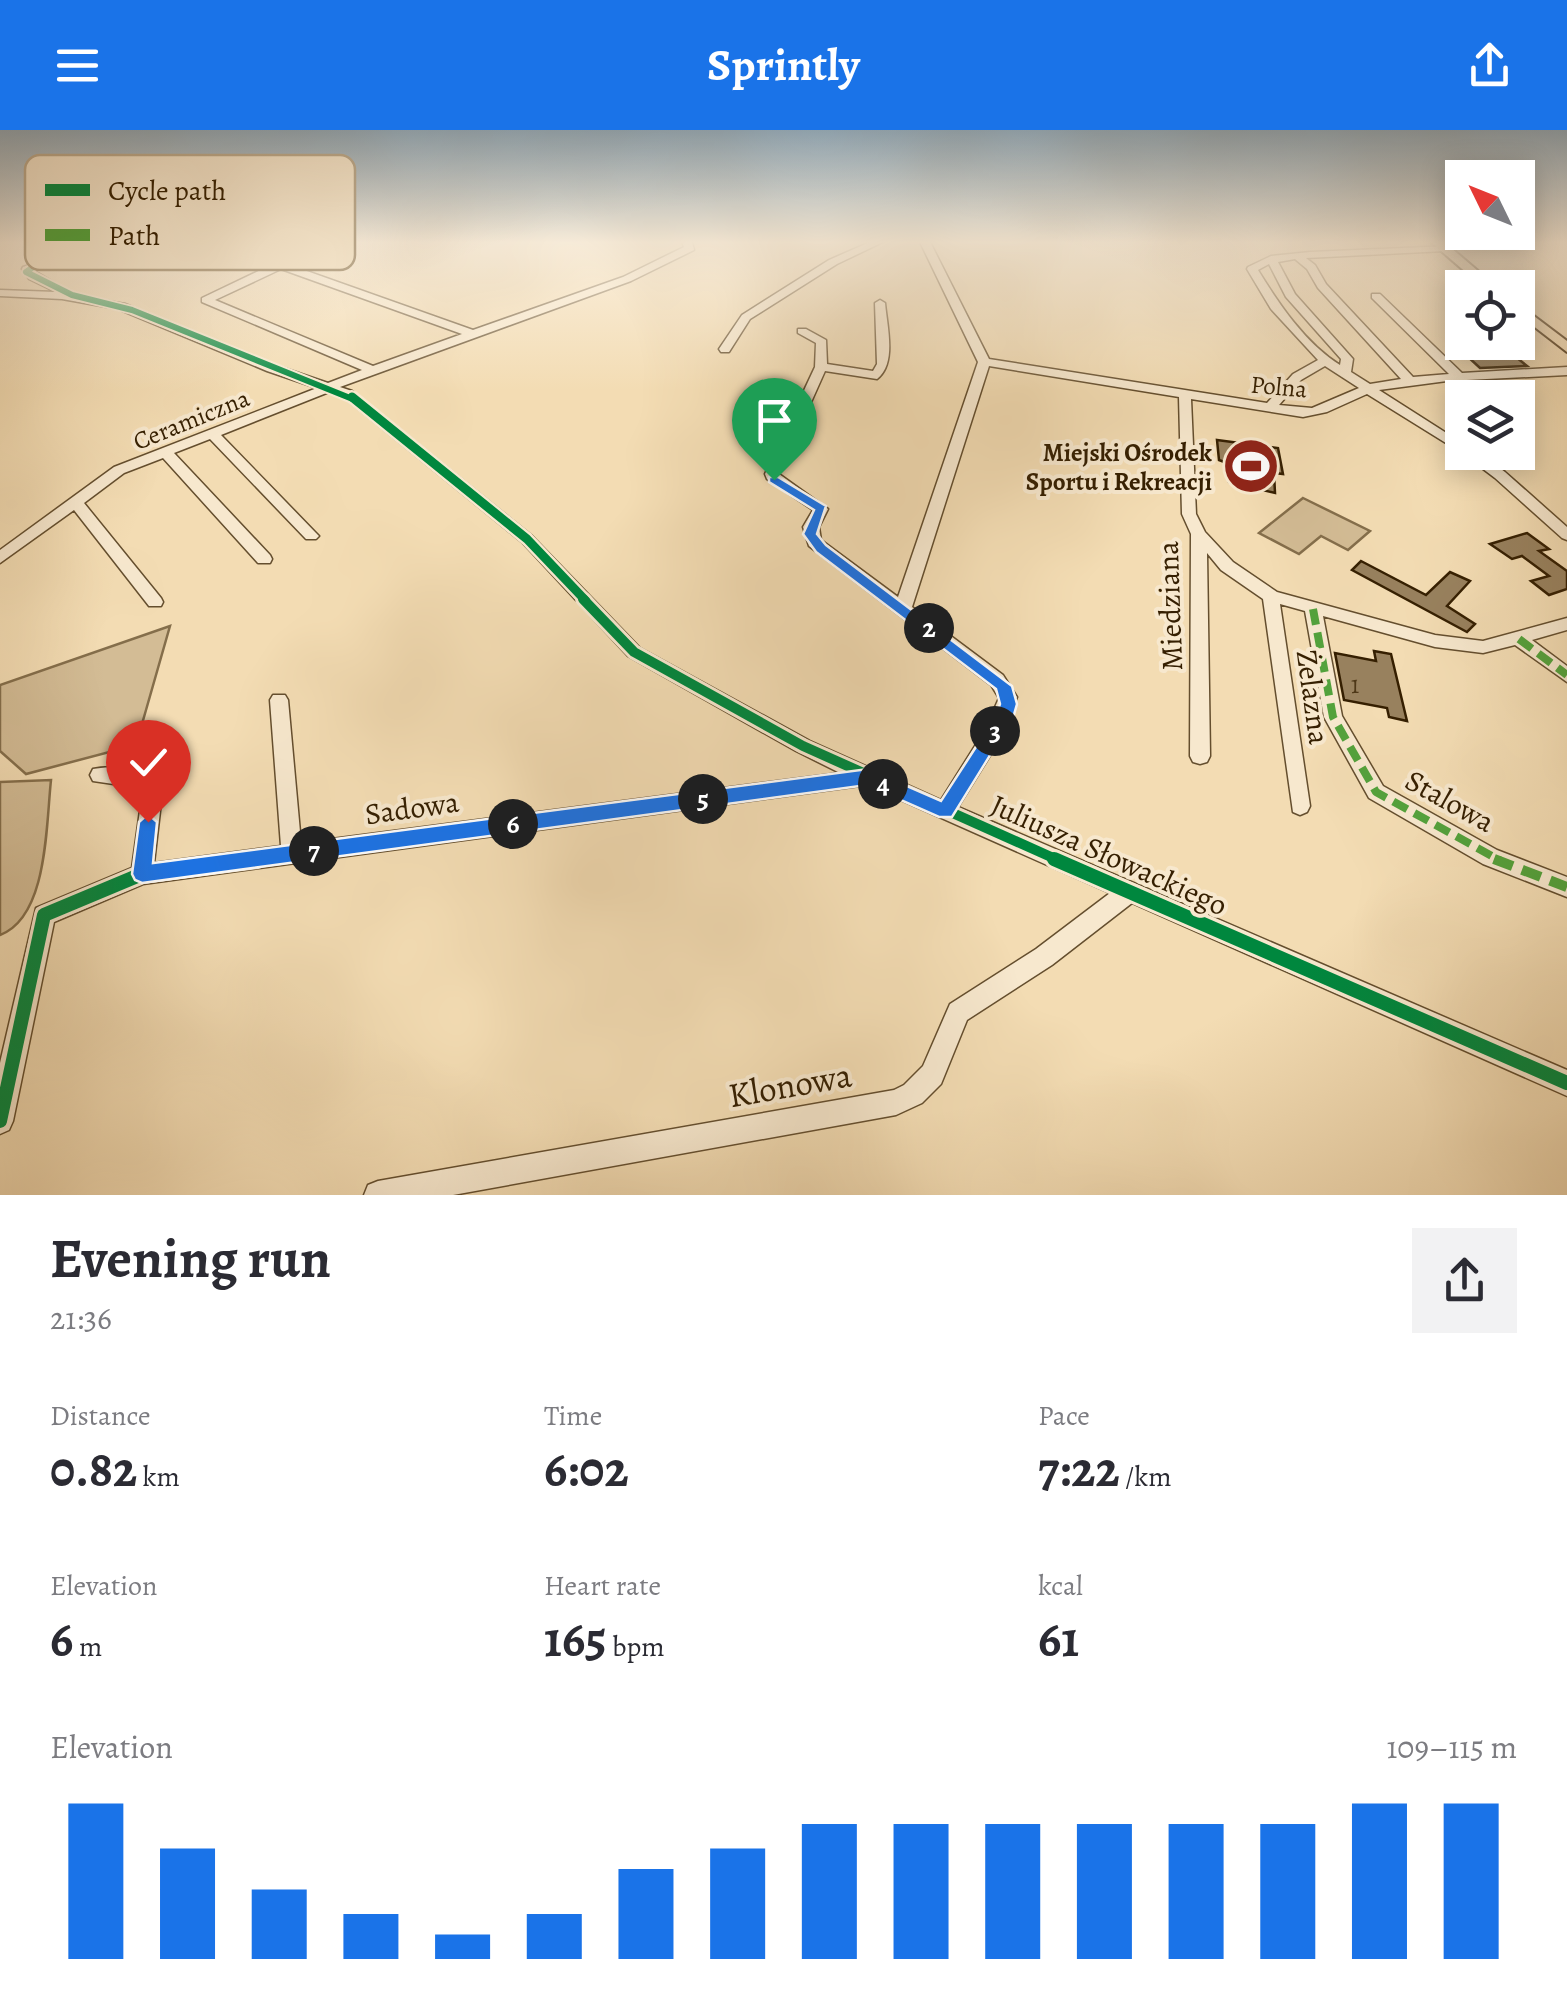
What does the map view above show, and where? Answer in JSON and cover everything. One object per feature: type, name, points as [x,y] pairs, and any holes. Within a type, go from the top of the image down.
[{"type":"main road","points":[[1535,322],[1567,348]]},
{"type":"street","name":"Juliusza Słowackiego","points":[[51,292],[132,310],[353,398],[527,539],[634,652],[803,746],[1567,1083]]},
{"type":"street","points":[[224,292],[206,300],[374,370]]},
{"type":"street","points":[[352,292],[473,334]]},
{"type":"street","name":"Ceramiczna","points":[[0,558],[118,470],[374,370],[591,292]]},
{"type":"street","points":[[726,349],[746,317],[786,292]]},
{"type":"street","points":[[902,608],[984,362],[949,292]]},
{"type":"street","points":[[1265,292],[1275,308],[1325,361],[1445,437]]},
{"type":"street","points":[[1288,292],[1347,359],[1345,373]]},
{"type":"street","points":[[1326,292],[1411,382]]},
{"type":"street","points":[[1376,296],[1459,377]]},
{"type":"street","points":[[821,367],[878,375],[884,364],[880,304]]},
{"type":"street","points":[[802,331],[822,342],[821,367],[772,474],[774,480],[822,509],[810,527],[814,542],[997,680],[1008,698],[1004,718],[975,758],[945,811]]},
{"type":"street","points":[[1270,409],[1296,376],[1325,361]]},
{"type":"street","name":"Polna","points":[[984,362],[1270,409],[1318,412],[1372,388],[1459,377],[1567,371]]},
{"type":"street","name":"Miedziana","points":[[1185,395],[1188,514],[1199,534],[1200,756]]},
{"type":"street","points":[[211,432],[312,536]]},
{"type":"street","points":[[164,450],[264,559]]},
{"type":"street","points":[[1488,470],[1567,535]]},
{"type":"street","points":[[75,501],[155,602]]},
{"type":"street","points":[[1199,534],[1227,566],[1271,596],[1451,645],[1483,647],[1567,624]]},
{"type":"street","name":"Żelazna","points":[[1271,596],[1300,806]]},
{"type":"street","name":"Stalowa","points":[[1313,609],[1333,717],[1362,772],[1383,799],[1490,857],[1567,887]]},
{"type":"street","points":[[1519,639],[1567,675]]},
{"type":"street","points":[[279,700],[292,854]]},
{"type":"street","points":[[100,774],[140,780],[152,794],[142,874]]},
{"type":"street","name":"Sadowa","points":[[0,1121],[44,915],[142,874],[868,777]]},
{"type":"street","name":"Klonowa","points":[[378,1195],[896,1102],[913,1094],[932,1075],[958,1012],[1044,958],[1130,892]]},
{"type":"shaded area","points":[[1303,498],[1370,531],[1348,550],[1321,536],[1299,554],[1259,533]]},
{"type":"shaded area","points":[[170,626],[136,745],[26,774],[0,751],[0,685]]},
{"type":"shaded area","points":[[51,780],[36,890],[16,925],[0,935],[0,782]]},
{"type":"building","points":[[1471,360],[1520,360],[1527,366],[1480,368]]},
{"type":"building","name":"Miejski Ośrodek Sportu i Rekreacji","points":[[1217,440],[1278,448],[1283,474],[1274,473],[1275,493],[1229,482],[1227,463],[1219,460]]},
{"type":"building","points":[[1527,533],[1549,549],[1539,551],[1567,571],[1567,589],[1549,595],[1531,581],[1549,576],[1522,556],[1512,559],[1490,544]]},
{"type":"building","points":[[1361,561],[1426,595],[1450,572],[1470,581],[1447,606],[1475,624],[1467,632],[1352,570]]},
{"type":"building","points":[[1374,651],[1391,654],[1407,721],[1389,717],[1387,708],[1344,700],[1335,653],[1376,661]]},
{"type":"marked path","points":[[1313,609],[1333,717],[1376,792],[1490,857],[1567,887]]},
{"type":"marked path","points":[[1519,639],[1567,675]]},
{"type":"cycle path","points":[[65,292],[132,310],[271,368],[348,394],[527,539],[634,652],[803,746],[1567,1083]]},
{"type":"cycle path","points":[[0,1121],[44,915],[142,874],[868,777]]},
{"type":"place","name":"Miejski Ośrodek Sportu i Rekreacji","points":[[1251,466]]},
{"type":"route","points":[[148,822],[142,874],[868,777],[945,811],[975,758],[1004,718],[1009,704],[1003,686],[821,549],[810,534],[810,527],[822,509],[774,480]]}]
